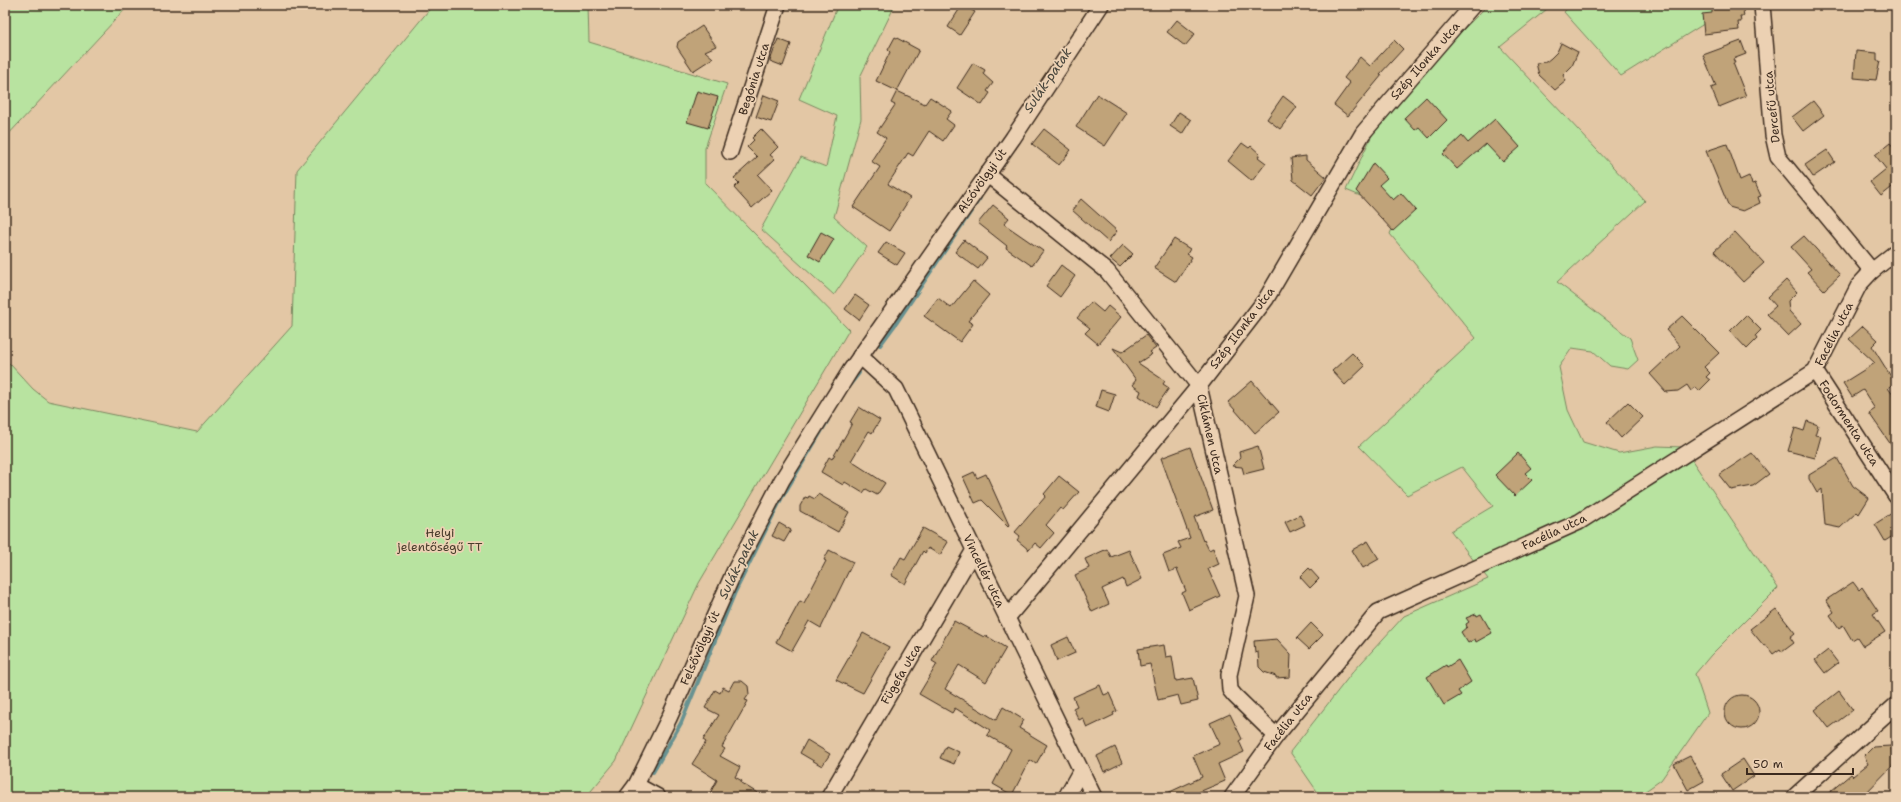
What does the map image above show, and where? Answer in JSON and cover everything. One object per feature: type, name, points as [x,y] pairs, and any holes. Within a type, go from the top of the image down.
[{"type":"street","name":"Begónia utca","points":[[730,152],[778,5]]},
{"type":"street","name":"Alsóvölgyi út","points":[[860,356],[987,174],[1101,5]]},
{"type":"street","name":"Szép Ilonka utca","points":[[1007,618],[1199,386],[1266,299],[1364,133],[1473,5]]},
{"type":"street","name":"Dercefű utca","points":[[1762,5],[1773,135],[1778,157],[1872,271]]},
{"type":"street","name":"Ciklámen utca","points":[[987,174],[1108,271],[1199,386],[1247,596],[1231,661],[1228,684],[1230,690],[1235,696],[1276,736]]},
{"type":"street","name":"Facélia utca","points":[[1232,797],[1276,736],[1378,612],[1579,522],[1815,371],[1859,285],[1872,271],[1896,252]]},
{"type":"street","name":"Vincellér utca","points":[[860,356],[896,389],[1094,797]]},
{"type":"street","name":"Felsővölgyi út","points":[[627,797],[636,785],[669,718],[734,572],[782,480],[860,356]]},
{"type":"street","name":"Fodormenta utca","points":[[1815,371],[1896,496]]},
{"type":"street","name":"Fügefa utca","points":[[829,797],[974,550]]},
{"type":"street","points":[[1794,797],[1896,705]]},
{"type":"street","points":[[1066,797],[1081,770]]},
{"type":"street","points":[[636,785],[658,797]]},
{"type":"green space","points":[[5,5],[129,5],[5,138]]},
{"type":"green space","name":"Helyi jelentőségű TT","points":[[433,5],[588,5],[589,42],[727,84],[705,148],[705,183],[849,330],[699,583],[616,761],[586,797],[5,797],[5,361],[10,364],[33,389],[48,401],[197,432],[292,326],[297,170]]},
{"type":"green space","points":[[838,5],[895,5],[860,77],[861,119],[834,217],[867,247],[834,295],[761,229],[801,157],[826,167],[837,116],[799,99]]},
{"type":"green space","points":[[1488,5],[1552,5],[1500,47],[1645,201],[1557,282],[1630,338],[1638,360],[1628,369],[1610,366],[1593,351],[1572,348],[1559,367],[1568,410],[1583,442],[1619,453],[1657,446],[1683,447],[1778,588],[1711,655],[1695,674],[1708,713],[1661,780],[1637,797],[1321,797],[1290,752],[1352,673],[1404,616],[1488,579],[1451,531],[1493,506],[1462,467],[1407,495],[1359,446],[1476,338],[1390,234],[1399,212],[1346,190],[1376,127],[1460,33]]},
{"type":"green space","points":[[1570,5],[1734,5],[1621,76],[1564,12]]},
{"type":"building","points":[[962,5],[975,12],[960,35],[948,27]]},
{"type":"building","points":[[1742,5],[1744,16],[1740,16],[1741,22],[1738,22],[1739,30],[1704,34],[1702,14],[1712,13],[1712,6]]},
{"type":"building","points":[[1177,20],[1195,34],[1185,46],[1167,32]]},
{"type":"building","points":[[702,26],[716,46],[705,51],[713,58],[693,71],[677,47],[678,42]]},
{"type":"building","points":[[895,37],[919,50],[897,91],[876,81],[890,52],[888,50]]},
{"type":"building","points":[[778,39],[791,44],[783,66],[770,61]]},
{"type":"building","points":[[1394,40],[1403,49],[1380,74],[1382,75],[1348,116],[1334,105],[1350,83],[1344,78],[1360,57],[1370,66]]},
{"type":"building","points":[[1741,41],[1746,54],[1733,59],[1735,63],[1733,63],[1746,96],[1719,107],[1711,88],[1716,86],[1703,55]]},
{"type":"building","points":[[1561,43],[1578,52],[1572,66],[1563,75],[1566,81],[1555,90],[1539,75],[1536,63],[1546,62],[1551,58],[1557,52]]},
{"type":"building","points":[[1856,51],[1877,53],[1877,61],[1880,61],[1876,80],[1854,78]]},
{"type":"building","points":[[973,63],[985,70],[983,74],[993,83],[987,91],[990,93],[982,105],[957,88]]},
{"type":"building","points":[[697,91],[718,97],[708,128],[687,122]]},
{"type":"building","points":[[897,91],[925,104],[930,97],[952,111],[946,119],[954,125],[943,141],[929,131],[913,156],[908,153],[888,184],[910,198],[889,231],[853,207],[880,167],[871,161],[886,138],[877,132],[895,105],[891,103]]},
{"type":"building","points":[[1097,94],[1127,113],[1105,146],[1076,127]]},
{"type":"building","points":[[764,95],[779,101],[771,122],[756,117]]},
{"type":"building","points":[[1283,96],[1297,107],[1280,129],[1267,119]]},
{"type":"building","points":[[1426,97],[1447,120],[1429,138],[1419,127],[1415,130],[1404,118]]},
{"type":"building","points":[[1813,101],[1824,115],[1803,131],[1792,117]]},
{"type":"building","points":[[1179,112],[1191,120],[1182,134],[1170,126]]},
{"type":"building","points":[[1495,119],[1520,147],[1503,162],[1486,144],[1457,169],[1443,154],[1462,136],[1468,143]]},
{"type":"building","points":[[761,129],[778,147],[770,155],[775,159],[758,175],[772,190],[752,208],[734,188],[739,183],[734,178],[757,157],[747,147],[754,140],[752,138]]},
{"type":"building","points":[[1044,129],[1071,150],[1059,165],[1032,144]]},
{"type":"building","points":[[1242,143],[1249,148],[1251,146],[1260,154],[1258,157],[1266,163],[1252,181],[1228,161]]},
{"type":"building","points":[[1890,143],[1896,150],[1896,184],[1881,196],[1870,182],[1886,169],[1875,155]]},
{"type":"building","points":[[1727,144],[1740,180],[1749,176],[1752,184],[1755,183],[1761,196],[1758,197],[1760,203],[1743,211],[1729,207],[1706,151]]},
{"type":"building","points":[[1827,150],[1835,162],[1813,177],[1805,165]]},
{"type":"building","points":[[1306,156],[1306,160],[1326,177],[1312,195],[1293,180],[1291,158]]},
{"type":"building","points":[[1373,163],[1387,178],[1379,185],[1393,200],[1401,193],[1416,210],[1393,231],[1356,191]]},
{"type":"building","points":[[1081,199],[1117,231],[1108,242],[1072,210]]},
{"type":"building","points":[[993,205],[1009,218],[1004,224],[1043,251],[1032,266],[1006,248],[1007,246],[978,223]]},
{"type":"building","points":[[821,232],[834,239],[820,262],[808,255]]},
{"type":"building","points":[[1735,232],[1764,263],[1743,282],[1714,251]]},
{"type":"building","points":[[1804,236],[1840,275],[1824,290],[1807,272],[1811,269],[1791,247]]},
{"type":"building","points":[[1174,239],[1190,249],[1187,254],[1192,257],[1176,282],[1154,268]]},
{"type":"building","points":[[964,240],[987,258],[978,269],[955,252]]},
{"type":"building","points":[[886,242],[905,253],[897,265],[878,253]]},
{"type":"building","points":[[1123,245],[1133,254],[1120,267],[1110,259]]},
{"type":"building","points":[[1061,265],[1075,276],[1060,297],[1046,286]]},
{"type":"building","points":[[1786,280],[1797,292],[1788,301],[1789,311],[1801,324],[1788,336],[1767,314],[1776,306],[1768,297]]},
{"type":"building","points":[[973,281],[989,295],[968,321],[973,324],[960,342],[924,316],[938,298],[951,308]]},
{"type":"building","points":[[855,295],[869,305],[859,320],[845,309]]},
{"type":"building","points":[[1091,302],[1103,312],[1108,306],[1121,317],[1098,344],[1085,333],[1090,328],[1077,318]]},
{"type":"building","points":[[1746,315],[1761,330],[1755,336],[1757,339],[1747,349],[1730,331]]},
{"type":"building","points":[[1682,316],[1719,353],[1704,367],[1710,373],[1706,377],[1710,380],[1699,391],[1696,387],[1691,391],[1687,385],[1678,391],[1666,392],[1650,374],[1680,346],[1666,330]]},
{"type":"building","points":[[1863,326],[1878,340],[1872,346],[1895,383],[1888,388],[1896,399],[1896,452],[1869,413],[1875,409],[1863,390],[1852,397],[1843,383],[1875,363],[1849,339]]},
{"type":"building","points":[[1146,335],[1156,348],[1150,352],[1152,354],[1138,363],[1165,381],[1163,384],[1169,388],[1156,407],[1139,396],[1141,391],[1132,385],[1136,380],[1113,348],[1122,352]]},
{"type":"building","points":[[1352,353],[1365,366],[1345,385],[1332,371]]},
{"type":"building","points":[[1252,381],[1279,412],[1255,433],[1228,402]]},
{"type":"building","points":[[1101,390],[1115,394],[1109,412],[1096,407]]},
{"type":"building","points":[[1628,402],[1643,417],[1621,438],[1607,422]]},
{"type":"building","points":[[859,407],[880,420],[872,433],[869,431],[851,461],[885,483],[877,495],[866,489],[863,493],[845,482],[843,485],[821,472],[829,457],[832,459],[847,433],[852,423],[850,422]]},
{"type":"building","points":[[1807,421],[1818,425],[1815,435],[1821,436],[1815,458],[1788,451],[1795,428],[1804,431]]},
{"type":"building","points":[[1258,446],[1264,469],[1244,474],[1242,467],[1232,466],[1240,458],[1239,452]]},
{"type":"building","points":[[1190,447],[1213,510],[1194,517],[1203,541],[1204,540],[1209,550],[1213,548],[1219,564],[1208,569],[1220,596],[1189,610],[1182,593],[1186,591],[1177,569],[1169,572],[1163,555],[1181,548],[1178,542],[1190,538],[1161,458]]},
{"type":"building","points":[[1518,453],[1531,468],[1525,473],[1532,480],[1515,496],[1495,475]]},
{"type":"building","points":[[1752,453],[1769,474],[1753,486],[1731,490],[1719,475]]},
{"type":"building","points":[[1837,458],[1853,486],[1869,498],[1859,514],[1857,512],[1840,528],[1825,525],[1822,489],[1817,493],[1809,479],[1809,475]]},
{"type":"building","points":[[974,472],[977,478],[986,474],[1009,525],[1008,526],[982,500],[975,503],[963,477]]},
{"type":"building","points":[[1059,476],[1079,492],[1063,510],[1060,508],[1046,525],[1054,533],[1041,548],[1035,543],[1029,550],[1017,540],[1020,536],[1015,532],[1046,496],[1044,494]]},
{"type":"building","points":[[818,494],[849,512],[838,532],[800,511],[800,506],[805,497],[808,498],[809,496],[815,499]]},
{"type":"building","points":[[1892,513],[1896,519],[1896,534],[1885,541],[1875,524]]},
{"type":"building","points":[[1300,515],[1305,525],[1290,532],[1285,522]]},
{"type":"building","points":[[779,523],[791,530],[784,542],[772,536]]},
{"type":"building","points":[[923,528],[948,542],[940,555],[928,548],[925,553],[923,551],[905,584],[891,575],[901,557],[905,559]]},
{"type":"building","points":[[1368,541],[1379,559],[1363,568],[1352,550]]},
{"type":"building","points":[[1107,549],[1111,557],[1129,550],[1142,579],[1126,587],[1123,579],[1102,589],[1109,604],[1092,612],[1075,575],[1089,568],[1085,559]]},
{"type":"building","points":[[829,550],[853,562],[821,628],[809,621],[792,651],[776,642],[800,601],[804,603],[826,561],[824,560]]},
{"type":"building","points":[[1309,568],[1319,579],[1310,588],[1300,577]]},
{"type":"building","points":[[1853,582],[1859,590],[1862,587],[1878,611],[1873,614],[1885,632],[1863,646],[1857,637],[1852,640],[1843,625],[1839,628],[1830,615],[1834,612],[1826,600]]},
{"type":"building","points":[[1776,609],[1795,633],[1790,637],[1794,643],[1782,652],[1780,649],[1773,654],[1766,645],[1764,646],[1750,629]]},
{"type":"building","points":[[1476,614],[1477,616],[1481,614],[1492,633],[1476,642],[1475,639],[1468,643],[1461,632],[1467,627],[1466,624],[1469,622],[1466,618]]},
{"type":"building","points":[[954,621],[984,637],[985,635],[1006,648],[986,682],[959,665],[945,689],[996,720],[1003,707],[1024,720],[1019,728],[1047,745],[1036,764],[1030,760],[1012,795],[993,784],[1011,749],[987,735],[990,730],[955,708],[952,713],[919,694],[937,664],[932,661]]},
{"type":"building","points":[[1311,623],[1323,635],[1309,649],[1297,638]]},
{"type":"building","points":[[863,633],[889,647],[863,693],[836,680]]},
{"type":"building","points":[[1068,637],[1075,653],[1057,661],[1051,645]]},
{"type":"building","points":[[1277,639],[1291,654],[1290,677],[1276,678],[1276,676],[1264,672],[1259,667],[1258,652],[1255,653],[1254,641]]},
{"type":"building","points":[[1164,645],[1166,657],[1172,656],[1176,681],[1193,678],[1198,701],[1181,705],[1178,695],[1158,700],[1150,664],[1140,666],[1138,649]]},
{"type":"building","points":[[1828,650],[1838,663],[1825,673],[1815,660]]},
{"type":"building","points":[[1458,660],[1471,682],[1458,691],[1461,695],[1444,705],[1427,677],[1446,665],[1447,667]]},
{"type":"building","points":[[734,681],[742,681],[748,686],[749,694],[745,700],[748,701],[722,747],[725,749],[720,756],[740,767],[735,777],[742,781],[741,783],[764,797],[708,797],[717,780],[692,764],[706,742],[703,740],[719,715],[705,708],[715,690],[720,693],[723,687],[729,690]]},
{"type":"building","points":[[1100,685],[1104,695],[1109,693],[1117,711],[1113,713],[1114,715],[1087,728],[1083,718],[1079,720],[1073,708],[1077,706],[1073,697]]},
{"type":"building","points":[[1839,691],[1853,710],[1829,728],[1815,710]]},
{"type":"building","points":[[1739,695],[1745,695],[1749,696],[1756,702],[1759,712],[1758,719],[1752,726],[1745,729],[1739,729],[1735,728],[1728,722],[1725,715],[1725,709],[1726,705],[1732,698]]},
{"type":"building","points":[[1230,714],[1242,739],[1239,741],[1244,752],[1218,764],[1225,781],[1199,792],[1201,797],[1159,797],[1202,777],[1193,756],[1220,744],[1210,723]]},
{"type":"building","points":[[807,740],[830,754],[822,766],[800,753]]},
{"type":"building","points":[[946,746],[959,752],[954,764],[940,758]]},
{"type":"building","points":[[1891,746],[1893,758],[1896,762],[1862,797],[1824,797],[1851,774],[1853,776],[1868,764],[1864,756],[1873,747]]},
{"type":"building","points":[[1115,747],[1122,763],[1104,772],[1097,756]]},
{"type":"building","points":[[1690,756],[1704,781],[1688,790],[1674,764]]},
{"type":"building","points":[[1743,759],[1754,776],[1732,791],[1721,774]]},
{"type":"waterway","name":"Sulák-patak","points":[[880,345],[980,198]]},
{"type":"waterway","name":"Sulák-patak","points":[[848,387],[859,373]]},
{"type":"waterway","name":"Sulák-patak","points":[[653,772],[681,723],[735,592],[781,499],[828,420]]}]
